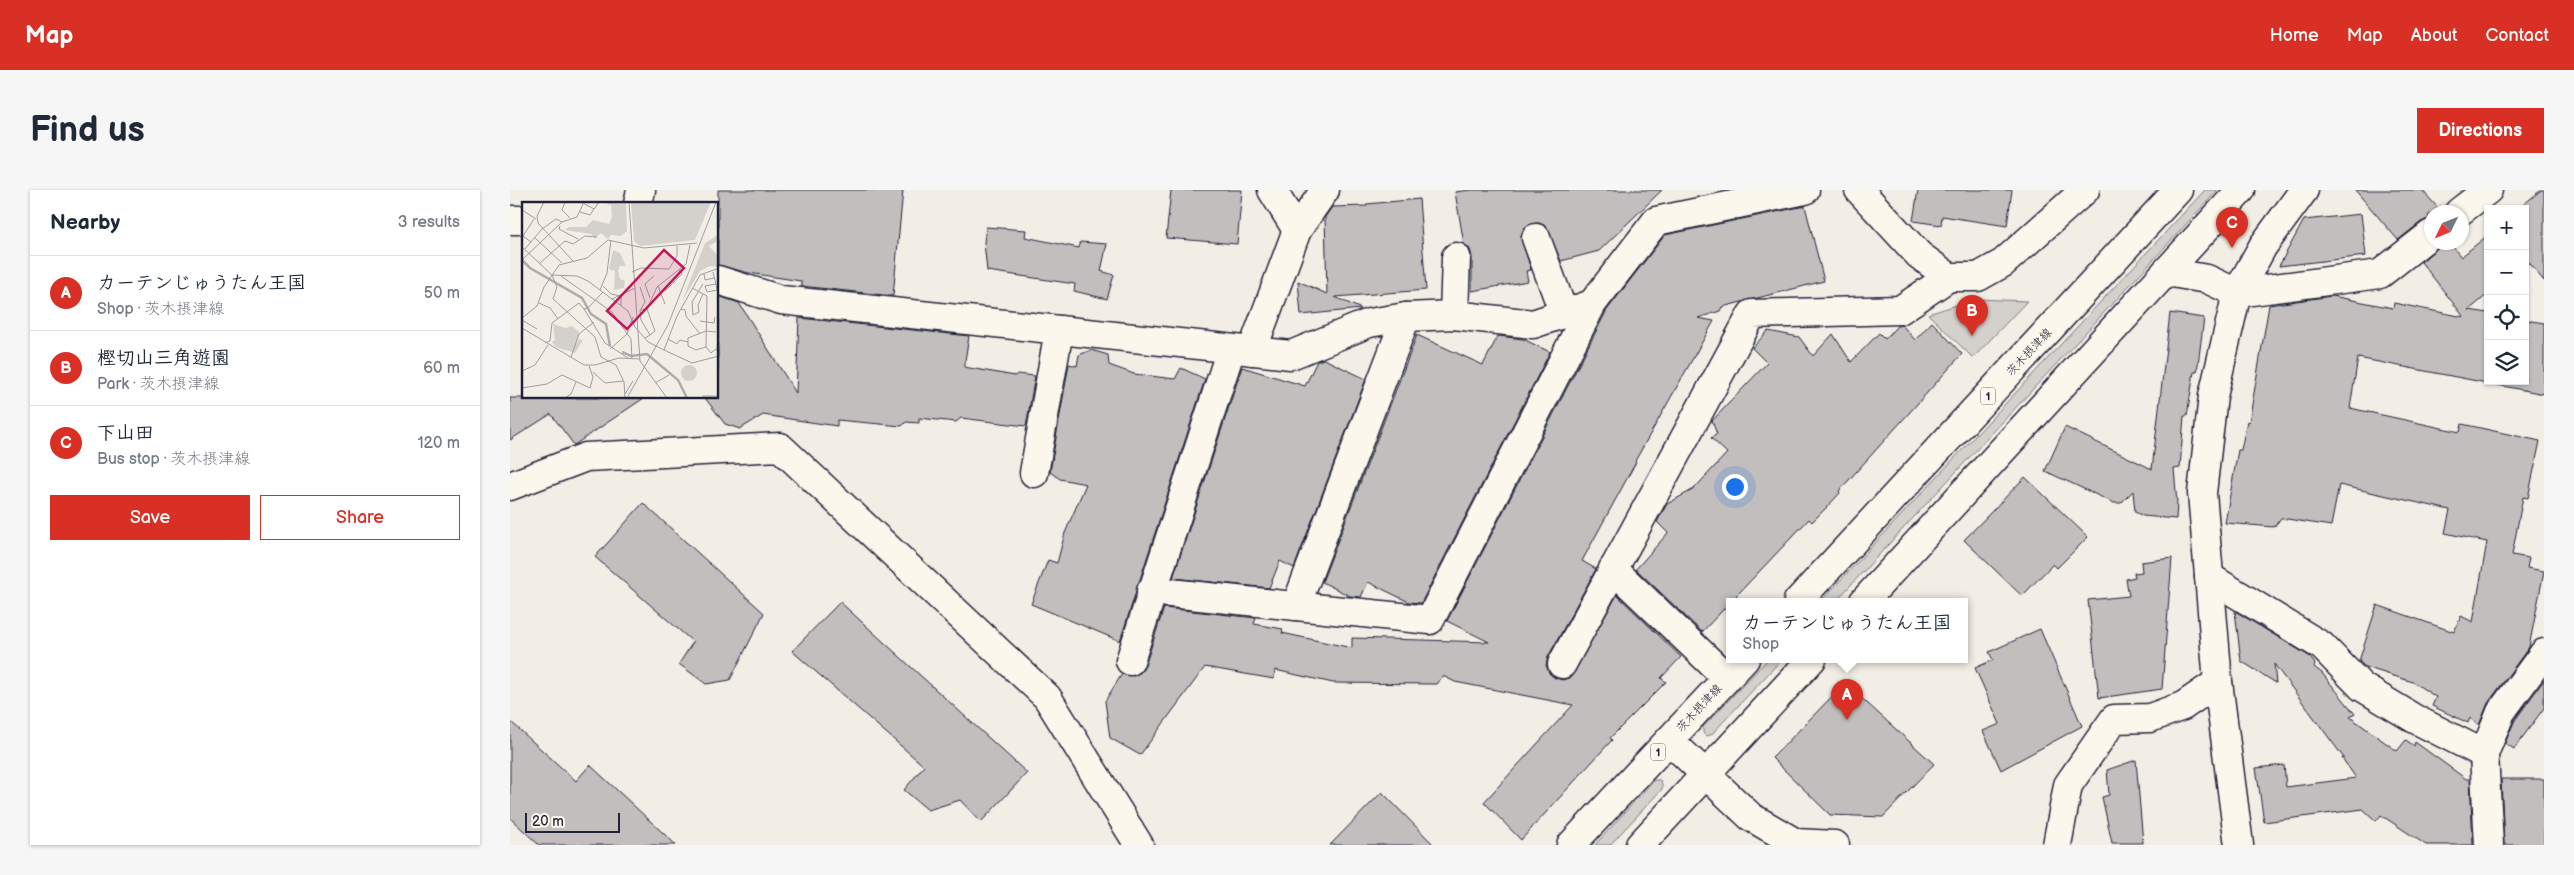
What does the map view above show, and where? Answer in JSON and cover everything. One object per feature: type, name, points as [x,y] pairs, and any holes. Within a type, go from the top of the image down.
[{"type":"street","points":[[1272,190],[1297,230]]},
{"type":"street","points":[[1130,661],[1151,591],[1242,350],[1297,230],[1324,190]]},
{"type":"street","points":[[1151,591],[1430,620],[1592,304],[1656,221],[1805,190]]},
{"type":"street","points":[[1859,190],[1919,256],[1949,277]]},
{"type":"street","points":[[1562,664],[1752,314],[1900,310],[1949,277],[1978,276],[2004,264],[2085,190]]},
{"type":"street","name":"茨木摂津線","points":[[1801,598],[2178,190]]},
{"type":"street","points":[[1867,598],[2241,190]]},
{"type":"street","points":[[2239,845],[2218,682],[2202,493],[2213,396],[2237,293],[2262,246],[2304,190]]},
{"type":"street","points":[[2468,205],[2488,190]]},
{"type":"street","points":[[1536,238],[1564,314]]},
{"type":"street","points":[[2166,272],[2206,279],[2237,293],[2380,274],[2424,240]]},
{"type":"street","points":[[1454,315],[1456,257]]},
{"type":"street","points":[[719,280],[781,300],[1291,356],[1369,323],[1406,317],[1454,315],[1533,324],[1592,304]]},
{"type":"street","points":[[1296,606],[1406,317]]},
{"type":"street","points":[[1034,473],[1059,330]]},
{"type":"street","points":[[510,486],[586,458],[780,447],[1047,697],[1139,845]]},
{"type":"street","points":[[1613,569],[1726,678]]},
{"type":"street","points":[[2209,577],[2322,646],[2362,687],[2415,719],[2484,754]]},
{"type":"street","points":[[2489,845],[2484,754],[2501,712],[2544,653]]},
{"type":"street","name":"茨木摂津線","points":[[1571,845],[1741,663]]},
{"type":"street","points":[[1640,845],[1808,663]]},
{"type":"street","points":[[2057,845],[2068,785],[2114,719],[2150,718],[2184,706],[2218,682]]},
{"type":"street","points":[[1670,740],[1751,817],[1796,843],[1835,845]]},
{"type":"shaded area","points":[[2205,190],[2218,190],[1839,598],[1824,598]]},
{"type":"shaded area","points":[[1976,299],[2027,301],[1973,358],[1928,314]]},
{"type":"shaded area","points":[[1764,663],[1778,663],[1711,735],[1706,736],[1703,733],[1703,727]]},
{"type":"shaded area","points":[[1654,780],[1660,780],[1662,789],[1610,845],[1595,845]]},
{"type":"building","points":[[718,190],[903,190],[893,296],[801,286],[801,281],[749,273],[719,265]]},
{"type":"building","points":[[1171,190],[1242,190],[1237,244],[1166,238]]},
{"type":"building","points":[[1471,190],[1662,190],[1599,251],[1561,261],[1546,226],[1539,223],[1530,224],[1524,228],[1521,236],[1531,270],[1526,271],[1528,281],[1472,291],[1472,257],[1470,249],[1464,244],[1455,192]]},
{"type":"building","points":[[1918,190],[2012,190],[2007,226],[1942,216],[1941,225],[1913,221]]},
{"type":"building","points":[[2355,190],[2422,190],[2435,205],[2424,205],[2424,221],[2398,240]]},
{"type":"building","points":[[2541,190],[2544,190],[2544,281],[2529,262],[2529,205],[2523,205]]},
{"type":"building","points":[[1419,199],[1426,290],[1335,297],[1361,309],[1301,315],[1298,281],[1327,294],[1325,217],[1332,207],[1367,206],[1367,204]]},
{"type":"building","points":[[1805,206],[1824,281],[1722,307],[1720,311],[1698,318],[1714,321],[1635,461],[1582,561],[1596,569],[1548,657],[1546,665],[1549,673],[1555,678],[1563,680],[1571,677],[1617,595],[1681,657],[1661,678],[1666,682],[1610,738],[1612,740],[1521,840],[1484,802],[1573,705],[1455,682],[1443,676],[1436,684],[1333,683],[1275,670],[1274,679],[1205,667],[1140,755],[1110,738],[1105,701],[1122,674],[1134,676],[1141,672],[1145,666],[1164,608],[1256,618],[1254,624],[1283,629],[1282,633],[1352,648],[1352,638],[1489,642],[1447,621],[1607,310],[1665,235]]},
{"type":"building","points":[[2361,214],[2366,256],[2279,266],[2304,220]]},
{"type":"building","points":[[986,227],[1026,230],[1025,237],[1079,248],[1080,242],[1107,244],[1101,271],[1114,275],[1107,299],[1074,291],[1075,284],[987,271],[984,242]]},
{"type":"building","points":[[2484,238],[2484,297],[2469,310],[2484,312],[2484,382],[2358,358],[2350,408],[2460,432],[2462,424],[2540,441],[2528,498],[2523,497],[2512,555],[2529,558],[2527,568],[2544,571],[2529,647],[2488,703],[2479,725],[2470,718],[2468,723],[2432,706],[2436,697],[2413,682],[2365,667],[2359,661],[2377,605],[2454,632],[2461,616],[2473,622],[2487,542],[2445,533],[2450,510],[2339,485],[2331,526],[2281,518],[2274,527],[2225,523],[2238,450],[2241,450],[2247,421],[2249,422],[2269,305],[2332,296],[2393,308],[2394,303],[2464,317],[2421,262],[2435,250],[2455,250],[2461,257]]},
{"type":"building","points":[[719,296],[739,303],[796,393],[799,318],[969,336],[964,367],[1015,376],[1017,374],[1035,376],[1026,426],[961,418],[956,422],[919,418],[919,423],[906,422],[902,426],[837,420],[837,426],[763,415],[740,429],[725,424],[706,399],[719,399]]},
{"type":"building","points":[[2170,313],[2204,318],[2197,372],[2194,372],[2187,416],[2184,416],[2180,468],[2174,469],[2177,503],[2176,519],[2143,516],[2135,512],[2133,491],[2121,503],[2114,503],[2045,471],[2065,427],[2152,469]]},
{"type":"building","points":[[2529,321],[2544,323],[2544,394],[2498,385],[2529,385]]},
{"type":"building","points":[[1932,322],[1962,354],[1839,491],[1840,493],[1827,507],[1812,522],[1809,519],[1734,598],[1726,598],[1726,607],[1702,632],[1636,569],[1668,533],[1657,522],[1667,504],[1694,489],[1727,453],[1711,438],[1717,434],[1712,421],[1767,363],[1752,348],[1768,331],[1799,337],[1813,356],[1833,334],[1851,362],[1879,333],[1885,339],[1897,326],[1902,325],[1915,340]]},
{"type":"building","points":[[1417,335],[1483,365],[1498,336],[1523,339],[1550,352],[1421,603],[1409,602],[1368,582],[1361,597],[1350,596],[1322,582]]},
{"type":"building","points":[[1091,350],[1108,355],[1109,365],[1134,374],[1175,379],[1181,368],[1205,379],[1120,641],[1031,604],[1048,560],[1057,563],[1065,533],[1086,484],[1060,479],[1050,472],[1069,364],[1077,366],[1079,355]]},
{"type":"building","points":[[1324,359],[1366,379],[1294,568],[1280,561],[1269,588],[1173,578],[1242,367],[1305,386],[1317,361]]},
{"type":"building","points":[[510,398],[643,399],[574,445],[551,414],[510,440]]},
{"type":"building","points":[[2025,477],[2088,537],[2057,568],[2053,564],[2022,596],[1964,540]]},
{"type":"building","points":[[643,503],[764,613],[730,680],[706,684],[679,664],[693,642],[595,557]]},
{"type":"building","points":[[2172,558],[2162,689],[2099,698],[2088,600],[2129,596],[2126,579],[2135,577],[2134,573],[2142,572],[2141,562]]},
{"type":"building","points":[[840,602],[1027,773],[981,822],[960,800],[928,810],[904,790],[924,766],[792,651]]},
{"type":"building","points":[[2235,611],[2309,656],[2315,664],[2314,667],[2322,673],[2355,714],[2350,717],[2397,751],[2406,740],[2414,746],[2415,742],[2466,779],[2470,779],[2473,845],[2426,845],[2381,815],[2376,821],[2363,809],[2264,822],[2256,768],[2284,765],[2286,787],[2356,778],[2342,758],[2344,758],[2274,664],[2276,683],[2241,661]]},
{"type":"building","points":[[2040,629],[2082,726],[2001,770],[1983,731],[2000,724],[1975,668],[1993,660],[1989,652]]},
{"type":"building","points":[[2544,680],[2544,708],[2514,749],[2505,743],[2515,720]]},
{"type":"building","points":[[1845,683],[1934,764],[1883,817],[1830,815],[1772,758]]},
{"type":"building","points":[[510,721],[576,781],[590,765],[676,845],[539,845],[510,818]]},
{"type":"building","points":[[2136,760],[2143,843],[2112,843],[2102,797],[2109,795],[2107,770]]},
{"type":"building","points":[[2501,779],[2544,779],[2544,845],[2504,845]]},
{"type":"building","points":[[1382,792],[1434,845],[1330,845]]},
{"type":"place","name":"下山田","points":[[2232,248]]},
{"type":"place","name":"樫切山三角遊園","points":[[1972,336]]},
{"type":"place","name":"カーテンじゅうたん王国","points":[[1847,720]]}]
